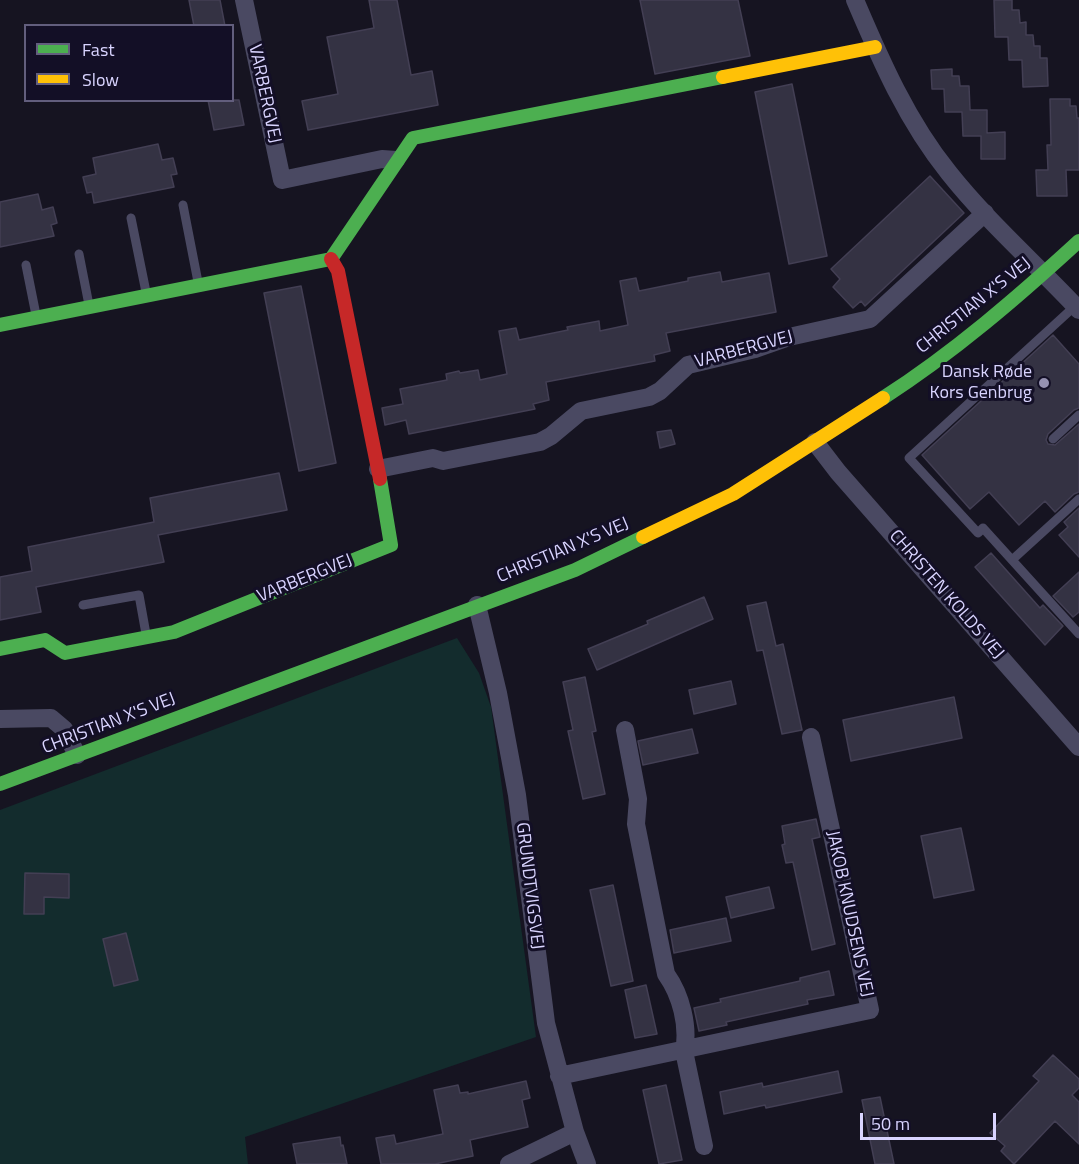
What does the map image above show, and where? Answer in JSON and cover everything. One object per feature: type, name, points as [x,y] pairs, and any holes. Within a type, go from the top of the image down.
[{"type":"street","name":"VARBERGVEJ","points":[[244,0],[282,180],[382,159],[396,160]]},
{"type":"street","points":[[855,0],[874,47],[909,116],[949,174],[1077,308]]},
{"type":"street","points":[[0,325],[331,259],[413,138],[874,47]]},
{"type":"street","name":"VARBERGVEJ","points":[[378,469],[433,458],[442,461],[540,442],[551,436],[581,411],[649,397],[660,391],[688,365],[755,349],[789,337],[870,319],[985,213]]},
{"type":"street","name":"CHRISTIAN X'S VEJ","points":[[0,784],[574,570],[733,494],[815,442],[946,353],[1044,273],[1079,240]]},
{"type":"street","name":"VARBERGVEJ","points":[[0,649],[45,640],[65,653],[174,632],[391,545],[338,271],[331,259]]},
{"type":"street","name":"CHRISTEN KOLDS VEJ","points":[[815,442],[838,472],[1079,747]]},
{"type":"street","name":"GRUNDTVIGSVEJ","points":[[477,605],[498,693],[517,795],[546,1023],[575,1132],[587,1164]]},
{"type":"street","points":[[0,719],[51,718],[64,729],[77,755]]},
{"type":"street","points":[[625,729],[638,799],[636,824],[666,974],[677,988],[687,1036],[684,1051],[704,1146]]},
{"type":"street","name":"JAKOB KNUDSENS VEJ","points":[[559,1076],[870,1010],[811,737]]},
{"type":"street","points":[[509,1164],[575,1132]]},
{"type":"lane","points":[[183,205],[199,285]]},
{"type":"lane","points":[[131,218],[147,296]]},
{"type":"lane","points":[[79,254],[90,308]]},
{"type":"lane","points":[[26,265],[36,318]]},
{"type":"lane","points":[[1077,308],[909,458],[978,533],[983,528],[1079,634]]},
{"type":"lane","points":[[1053,439],[1079,415]]},
{"type":"lane","points":[[1012,560],[1079,499]]},
{"type":"lane","points":[[82,605],[139,595],[147,639]]},
{"type":"green space","points":[[457,638],[479,673],[491,707],[536,1037],[245,1137],[248,1164],[0,1164],[0,810]]},
{"type":"building","points":[[189,0],[220,0],[225,24],[194,24]]},
{"type":"building","points":[[369,0],[397,0],[411,75],[432,71],[438,105],[308,130],[302,101],[338,94],[327,37],[374,28]]},
{"type":"building","points":[[640,0],[738,0],[750,56],[655,74]]},
{"type":"building","points":[[994,0],[1012,0],[1012,10],[1019,10],[1020,23],[1026,22],[1026,35],[1033,35],[1034,46],[1040,46],[1040,58],[1047,58],[1048,86],[1023,87],[1022,60],[1009,60],[1008,37],[995,37]]},
{"type":"building","points":[[952,69],[952,76],[959,76],[960,86],[969,86],[970,110],[987,110],[987,133],[1005,132],[1005,159],[981,159],[981,136],[963,136],[962,112],[945,112],[944,89],[932,89],[931,70]]},
{"type":"building","points":[[792,84],[827,256],[789,264],[755,92]]},
{"type":"building","points":[[1050,99],[1070,99],[1070,106],[1076,106],[1077,118],[1079,118],[1079,170],[1066,170],[1067,196],[1037,196],[1036,170],[1048,170],[1047,145],[1051,145]]},
{"type":"building","points":[[239,100],[244,125],[214,130],[208,102]]},
{"type":"building","points":[[158,144],[162,160],[173,158],[177,174],[171,175],[174,187],[94,203],[92,192],[87,193],[83,177],[96,174],[93,158]]},
{"type":"building","points":[[930,176],[964,213],[865,306],[861,301],[853,308],[833,287],[840,279],[831,269]]},
{"type":"building","points":[[38,194],[42,210],[53,207],[57,223],[51,225],[54,236],[0,247],[0,202]]},
{"type":"building","points":[[720,272],[722,282],[769,273],[776,312],[666,333],[670,351],[654,355],[655,361],[546,382],[549,400],[533,404],[535,409],[409,434],[406,420],[385,425],[382,408],[403,404],[400,389],[447,380],[446,374],[459,371],[460,373],[478,370],[480,380],[507,374],[499,331],[516,328],[519,340],[599,321],[600,331],[628,325],[620,281],[636,278],[639,291]]},
{"type":"building","points":[[301,286],[336,463],[299,471],[264,293]]},
{"type":"building","points":[[1053,335],[1079,364],[1079,408],[1048,434],[1046,440],[1048,444],[1055,445],[1079,424],[1079,492],[1055,512],[1045,501],[1019,525],[989,492],[970,509],[922,455]]},
{"type":"building","points":[[671,430],[675,444],[660,448],[657,432]]},
{"type":"building","points":[[279,473],[287,510],[158,535],[164,562],[36,587],[41,612],[0,620],[0,577],[32,571],[28,547],[154,522],[150,498]]},
{"type":"building","points":[[1079,508],[1079,557],[1059,535],[1068,527],[1064,522]]},
{"type":"building","points":[[991,553],[1040,608],[1043,605],[1063,626],[1045,645],[975,567]]},
{"type":"building","points":[[1079,572],[1079,612],[1073,617],[1053,596]]},
{"type":"building","points":[[704,597],[713,619],[597,670],[588,649]]},
{"type":"building","points":[[766,602],[776,646],[783,644],[802,730],[782,734],[763,650],[757,651],[747,606]]},
{"type":"building","points":[[585,677],[596,731],[592,732],[605,794],[583,799],[568,731],[573,730],[563,682]]},
{"type":"building","points":[[731,681],[736,704],[694,714],[689,690]]},
{"type":"building","points":[[954,697],[962,738],[851,761],[843,720]]},
{"type":"building","points":[[692,729],[698,753],[643,765],[638,741]]},
{"type":"building","points":[[816,819],[820,837],[812,839],[835,944],[812,950],[793,862],[786,863],[782,845],[785,844],[782,826]]},
{"type":"building","points":[[961,828],[974,890],[934,898],[921,836]]},
{"type":"building","points":[[25,873],[69,874],[69,898],[44,897],[44,914],[24,914]]},
{"type":"building","points":[[613,885],[633,981],[611,986],[590,890]]},
{"type":"building","points":[[769,887],[774,908],[731,918],[726,897]]},
{"type":"building","points":[[726,918],[731,941],[674,953],[670,930]]},
{"type":"building","points":[[126,933],[138,980],[114,986],[103,939]]},
{"type":"building","points":[[829,971],[834,995],[807,1000],[808,1004],[726,1022],[727,1025],[699,1031],[694,1008],[721,1002],[720,999],[800,981],[800,978]]},
{"type":"building","points":[[646,985],[657,1034],[635,1038],[625,990]]},
{"type":"building","points":[[1053,1055],[1079,1079],[1079,1088],[1072,1095],[1079,1102],[1079,1144],[1055,1121],[1014,1164],[1001,1151],[1005,1146],[990,1133],[1039,1081],[1033,1076]]},
{"type":"building","points":[[838,1071],[842,1092],[724,1114],[720,1092],[762,1083],[763,1087]]},
{"type":"building","points":[[526,1081],[530,1098],[522,1100],[528,1127],[470,1140],[473,1156],[435,1164],[381,1164],[376,1138],[394,1135],[396,1144],[443,1134],[434,1090],[458,1085],[460,1093],[468,1092],[468,1094]]},
{"type":"building","points":[[666,1085],[682,1160],[659,1164],[643,1090]]},
{"type":"building","points":[[880,1097],[894,1164],[875,1164],[862,1100]]},
{"type":"building","points":[[340,1137],[347,1164],[297,1164],[293,1144]]},
{"type":"traffic: fast","points":[[0,325],[331,259],[413,138],[723,77]]},
{"type":"traffic: fast","points":[[883,398],[984,324],[1079,241]]},
{"type":"traffic: fast","points":[[0,649],[45,640],[65,653],[174,632],[391,545],[380,479]]},
{"type":"traffic: fast","points":[[0,784],[575,570],[643,537]]},
{"type":"traffic: slow","points":[[723,77],[875,47]]},
{"type":"traffic: slow","points":[[643,537],[733,494],[883,398]]},
{"type":"traffic: jam","points":[[331,259],[338,271],[380,479]]},
{"type":"place","name":"Dansk Røde Kors Genbrug","points":[[1044,383]]}]
